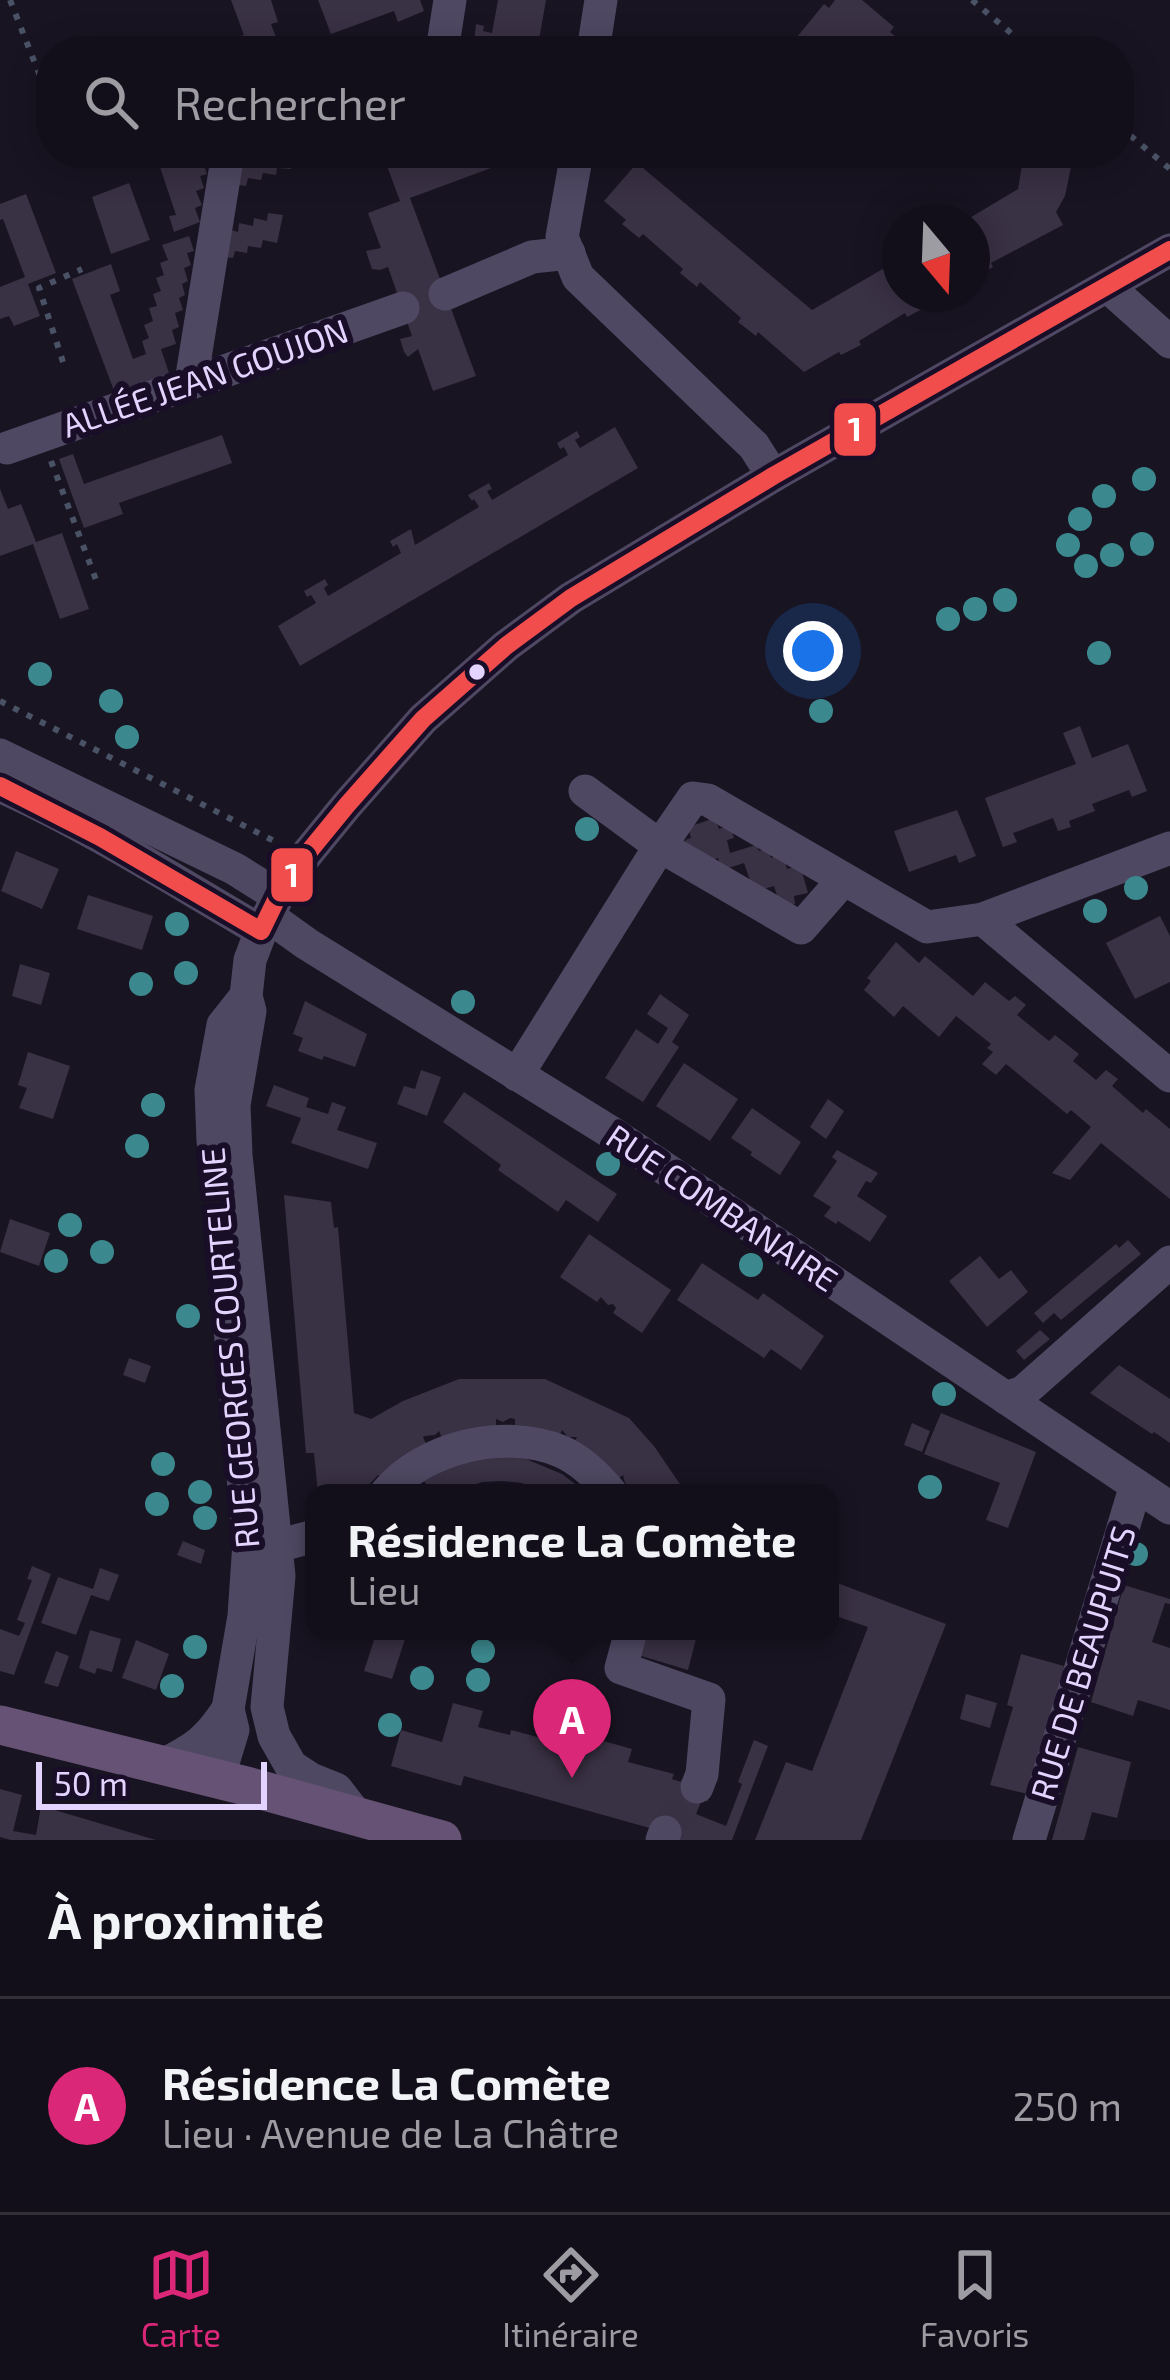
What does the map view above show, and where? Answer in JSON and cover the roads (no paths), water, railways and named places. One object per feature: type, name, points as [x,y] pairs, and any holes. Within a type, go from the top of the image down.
[{"type":"main road","points":[[0,1725],[442,1840]]},
{"type":"street","points":[[445,36],[451,0]]},
{"type":"street","points":[[595,36],[601,0]]},
{"type":"street","points":[[191,382],[226,168]]},
{"type":"street","points":[[574,168],[562,237],[578,277],[754,446],[773,476]]},
{"type":"street","points":[[269,914],[302,860],[423,719],[506,646],[571,598],[773,476],[1170,250]]},
{"type":"street","points":[[446,294],[532,257],[569,253]]},
{"type":"street","points":[[1107,286],[1170,342]]},
{"type":"street","name":"ALLÉE JEAN GOUJON","points":[[8,448],[403,308]]},
{"type":"street","name":"RUE COMBANAIRE","points":[[0,755],[235,869],[269,914]]},
{"type":"street","name":"RUE COMBANAIRE","points":[[0,786],[269,914],[307,944],[612,1133],[1170,1508]]},
{"type":"street","points":[[585,790],[660,846],[801,928],[843,880]]},
{"type":"street","points":[[518,1075],[693,798],[708,800],[927,927],[983,919],[1170,848]]},
{"type":"street","name":"RUE GEORGES COURTELINE","points":[[269,914],[250,960],[246,996],[250,1011],[234,1105],[279,1576],[266,1692],[274,1736],[291,1766],[336,1790],[357,1816]]},
{"type":"street","points":[[983,919],[1170,1076]]},
{"type":"street","name":"RUE GEORGES COURTELINE","points":[[218,1779],[244,1616],[249,1543],[211,1090],[223,1024],[246,996]]},
{"type":"street","points":[[1006,1398],[1023,1392],[1170,1262]]},
{"type":"street","points":[[393,1484],[425,1461],[473,1443],[499,1441],[557,1450],[577,1460],[602,1484]]},
{"type":"street","name":"RUE DE BEAUPUITS","points":[[1029,1840],[1136,1485]]},
{"type":"street","points":[[274,1547],[305,1538]]},
{"type":"street","points":[[629,1640],[621,1668],[709,1699],[697,1787]]},
{"type":"street","name":"RUE GEORGES COURTELINE","points":[[161,1765],[198,1747],[230,1719],[248,1724],[266,1692]]},
{"type":"tunnel","points":[[665,1832],[697,1787]]},
{"type":"place","name":"Résidence La Comète","points":[[572,1778]]}]
